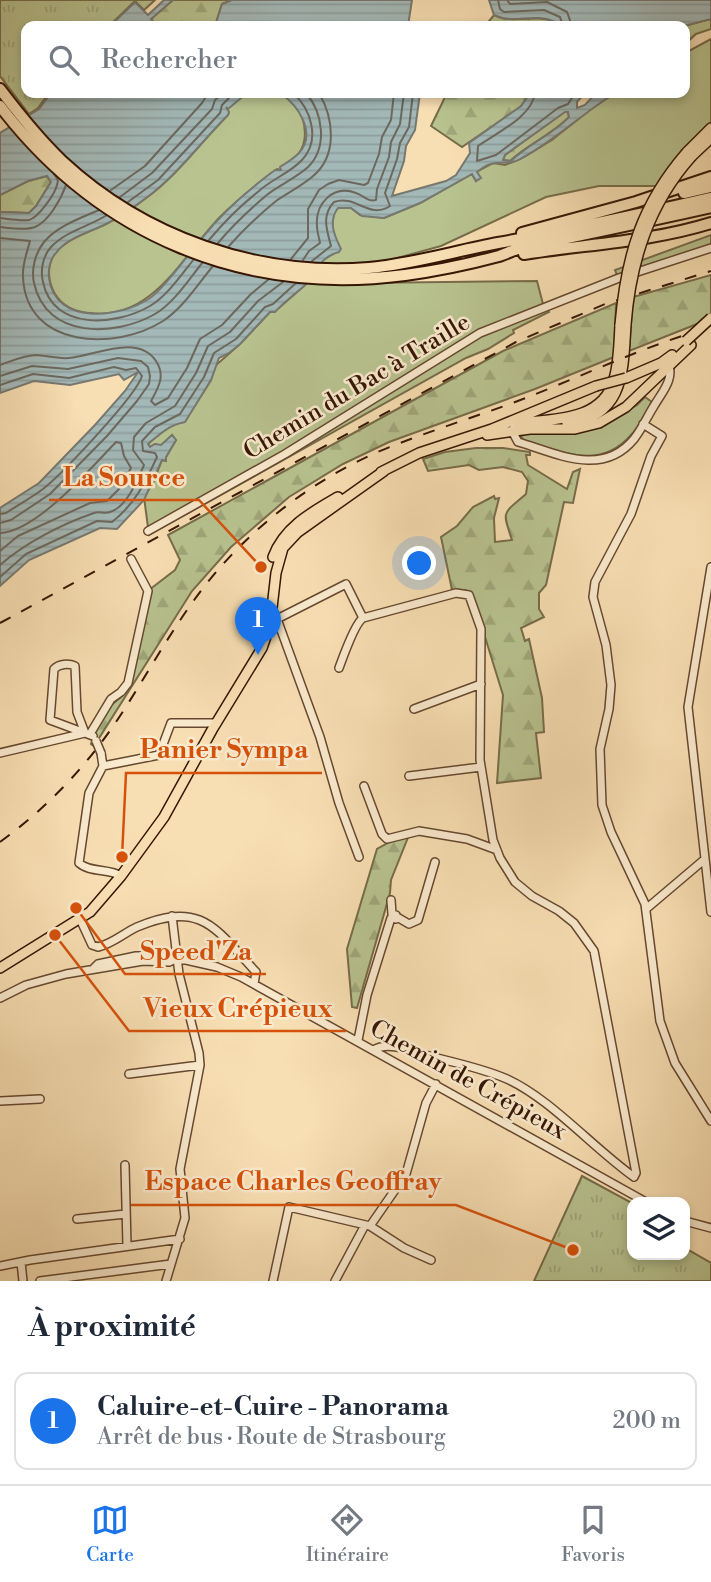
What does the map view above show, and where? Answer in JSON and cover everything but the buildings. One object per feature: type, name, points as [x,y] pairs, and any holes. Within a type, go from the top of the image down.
[{"type":"highway","points":[[0,89],[31,129],[75,172],[108,198],[167,231],[231,255],[280,265],[426,272],[500,256],[571,246],[615,244],[711,230]]},
{"type":"highway","points":[[0,106],[41,155],[85,194],[126,221],[176,246],[228,265],[279,275],[341,279],[390,271],[499,243],[711,198]]},
{"type":"highway","points":[[499,243],[517,234],[636,202],[711,177]]},
{"type":"highway","points":[[636,202],[711,187]]},
{"type":"highway","points":[[500,256],[517,249],[711,207]]},
{"type":"highway","points":[[676,233],[711,223]]},
{"type":"main road","points":[[492,429],[576,423],[605,408],[616,393],[622,375],[623,324],[632,276],[646,229],[668,188],[711,128]]},
{"type":"main road","points":[[690,154],[711,138]]},
{"type":"main road","points":[[689,343],[711,318]]},
{"type":"main road","points":[[465,439],[531,425],[575,429],[605,420],[626,407],[668,362],[711,326]]},
{"type":"main road","points":[[0,968],[99,905],[164,817],[185,776],[262,648],[271,619],[277,566],[287,543],[298,532],[384,471],[419,453],[465,439],[596,386],[668,362]]},
{"type":"street","name":"Chemin du Bac à Traille","points":[[148,531],[285,454],[480,333],[619,278],[711,248]]},
{"type":"street","points":[[512,431],[518,442],[566,457],[592,461],[610,456],[634,439],[669,381],[668,362]]},
{"type":"street","points":[[643,424],[662,436],[651,456],[631,513],[595,582],[593,591],[606,645],[611,685],[608,717],[600,749],[601,801],[611,832],[646,909],[660,1021],[675,1063],[711,1121]]},
{"type":"street","points":[[0,753],[90,736],[111,699],[128,683],[148,591],[131,559]]},
{"type":"street","points":[[711,567],[688,704],[711,912]]},
{"type":"street","points":[[359,857],[339,803],[320,737],[271,619],[346,584],[363,618]]},
{"type":"street","points":[[339,668],[351,642],[355,624],[363,618],[456,593],[466,593],[471,599],[481,629],[481,767],[496,850],[515,881],[532,896],[574,923],[594,951],[636,1173],[625,1190]]},
{"type":"street","points":[[90,736],[50,720],[54,669],[58,666],[75,666],[77,712],[101,753],[103,765],[89,793],[79,863],[83,867],[115,872],[121,876]]},
{"type":"street","points":[[414,709],[481,684]]},
{"type":"street","points":[[103,765],[159,755],[169,724],[174,722],[218,723]]},
{"type":"street","points":[[409,776],[481,767]]},
{"type":"street","points":[[364,786],[382,834],[387,839],[419,831],[467,839],[496,850]]},
{"type":"street","points":[[646,909],[705,859]]},
{"type":"street","points":[[393,916],[410,924],[418,920],[435,862]]},
{"type":"street","points":[[358,1040],[367,995],[393,916],[391,900]]},
{"type":"street","points":[[80,919],[92,946],[98,947],[137,928],[173,916],[195,917],[211,927],[256,972],[254,984]]},
{"type":"street","points":[[166,1281],[186,1212],[180,1169],[200,1065],[175,960],[173,916]]},
{"type":"street","name":"Chemin de Crépieux","points":[[0,998],[26,985],[94,968],[175,960],[217,968],[254,984],[358,1040],[637,1197]]},
{"type":"street","points":[[374,1050],[383,1046],[404,1049],[507,1079],[535,1096],[634,1177]]},
{"type":"street","points":[[129,1074],[200,1065]]},
{"type":"street","points":[[335,1281],[367,1225],[406,1174],[425,1103],[436,1084]]},
{"type":"street","points":[[0,1101],[40,1099]]},
{"type":"street","points":[[125,1165],[127,1246]]},
{"type":"street","points":[[272,1281],[289,1207],[367,1225],[404,1248],[431,1260]]},
{"type":"street","points":[[77,1219],[126,1214]]},
{"type":"street","points":[[690,1222],[711,1228]]},
{"type":"street","points":[[0,1266],[180,1239]]},
{"type":"street","points":[[21,1262],[23,1281]]},
{"type":"street","points":[[40,1281],[171,1264]]},
{"type":"green space","points":[[0,0],[155,0],[144,10],[135,1],[114,21],[21,21],[21,98],[45,98],[29,114],[0,76]]},
{"type":"green space","points":[[173,0],[232,0],[222,4],[217,21],[151,19]]},
{"type":"green space","points":[[494,15],[509,19],[551,21],[489,21]]},
{"type":"green space","points":[[711,19],[711,29],[696,34],[690,39],[690,24]]},
{"type":"green space","points":[[711,39],[711,125],[657,186],[599,186],[546,197],[441,246],[390,260],[361,283],[537,281],[543,304],[549,312],[513,330],[514,333],[488,349],[466,358],[149,535],[144,497],[162,460],[166,461],[176,440],[172,435],[161,446],[155,444],[150,447],[148,444],[169,427],[184,422],[211,380],[215,366],[270,312],[279,308],[306,284],[320,262],[333,254],[333,220],[336,209],[343,206],[360,215],[384,218],[420,203],[472,174],[476,181],[480,178],[476,172],[493,163],[505,165],[520,159],[552,140],[608,98],[690,98],[690,50]]},
{"type":"green space","points":[[238,98],[289,98],[302,117],[305,134],[301,150],[282,170],[277,169],[227,210],[165,282],[132,307],[112,313],[90,313],[70,308],[62,302],[55,294],[50,279],[49,268],[55,253],[71,240],[121,216],[157,189],[228,115],[225,106]]},
{"type":"green space","points":[[445,98],[527,98],[522,106],[462,147],[431,126]]},
{"type":"green space","points":[[564,112],[568,112],[569,117],[555,129],[510,161],[503,160],[505,155]]},
{"type":"green space","points":[[47,176],[51,182],[29,213],[0,212],[0,195],[28,181]]},
{"type":"green space","points":[[711,235],[711,245],[617,275],[615,270]]},
{"type":"green space","points":[[711,275],[711,313],[697,324],[629,351],[633,297]]},
{"type":"green space","points":[[616,303],[614,357],[389,442],[343,464],[289,497],[231,547],[192,591],[94,746],[91,744],[103,715],[125,692],[149,590],[175,570],[180,560],[168,535],[503,351]]},
{"type":"green space","points":[[645,397],[652,402],[637,428],[619,446],[606,453],[580,456],[521,437],[524,433],[607,423]]},
{"type":"green space","points":[[476,448],[530,452],[530,455],[526,455],[528,465],[567,489],[573,472],[580,469],[573,503],[564,502],[546,585],[539,593],[539,609],[544,617],[521,628],[525,641],[529,639],[542,698],[544,732],[536,733],[541,778],[497,783],[503,695],[472,595],[465,590],[452,590],[441,537],[457,526],[473,507],[494,496],[495,499],[499,498],[494,518],[495,542],[512,540],[506,514],[526,494],[528,481],[522,472],[503,467],[479,470],[469,465],[428,471],[423,459],[445,452]]},
{"type":"green space","points":[[409,835],[391,880],[390,893],[357,1008],[352,1007],[347,949],[377,849]]},
{"type":"green space","points":[[582,1176],[627,1200],[627,1260],[690,1260],[690,1251],[711,1263],[711,1281],[534,1281]]},
{"type":"water","points":[[164,0],[173,0],[151,19],[153,21],[115,21],[135,2],[148,15]]},
{"type":"water","points":[[232,0],[412,0],[409,21],[217,21],[222,4]]},
{"type":"water","points":[[489,0],[711,0],[711,19],[690,24],[690,21],[552,21],[539,18],[509,19],[494,15]]},
{"type":"water","points":[[47,98],[241,98],[228,109],[226,107],[228,115],[157,189],[106,224],[66,243],[54,255],[49,278],[54,293],[63,304],[76,311],[91,314],[123,310],[150,298],[227,210],[255,185],[275,170],[281,170],[280,167],[298,154],[304,146],[306,129],[299,112],[287,98],[419,98],[415,130],[406,146],[404,161],[392,196],[446,181],[456,175],[470,153],[469,143],[521,106],[527,98],[581,98],[577,108],[591,98],[608,98],[522,158],[512,162],[484,167],[477,172],[481,178],[476,181],[472,174],[420,203],[384,218],[362,216],[351,208],[338,208],[333,223],[341,249],[339,252],[326,258],[304,286],[275,312],[270,312],[240,344],[219,358],[211,380],[185,422],[169,428],[148,444],[150,447],[161,445],[172,435],[176,440],[166,461],[162,460],[144,500],[117,529],[100,528],[29,560],[0,586],[0,508],[39,483],[95,425],[138,372],[124,380],[119,374],[70,385],[34,381],[0,393],[0,212],[29,213],[51,182],[47,176],[28,181],[0,195],[0,133],[39,109]],"holes":[[[565,112],[568,112],[569,117],[511,161],[503,160],[505,155]]]},
{"type":"railway","points":[[0,623],[516,342],[605,304],[711,271]]},
{"type":"railway","points":[[0,842],[34,815],[80,769],[120,716],[203,588],[251,535],[289,504],[330,477],[373,454],[523,399],[663,342],[711,327]]},
{"type":"place","name":"La Source","points":[[261,567]]},
{"type":"place","name":"Caluire-et-Cuire - Panorama","points":[[258,655]]},
{"type":"place","name":"Panier Sympa","points":[[122,857]]},
{"type":"place","name":"Speed'Za","points":[[76,908]]},
{"type":"place","name":"Vieux Crépieux","points":[[55,935]]},
{"type":"place","name":"Espace Charles Geoffray","points":[[573,1250]]}]
